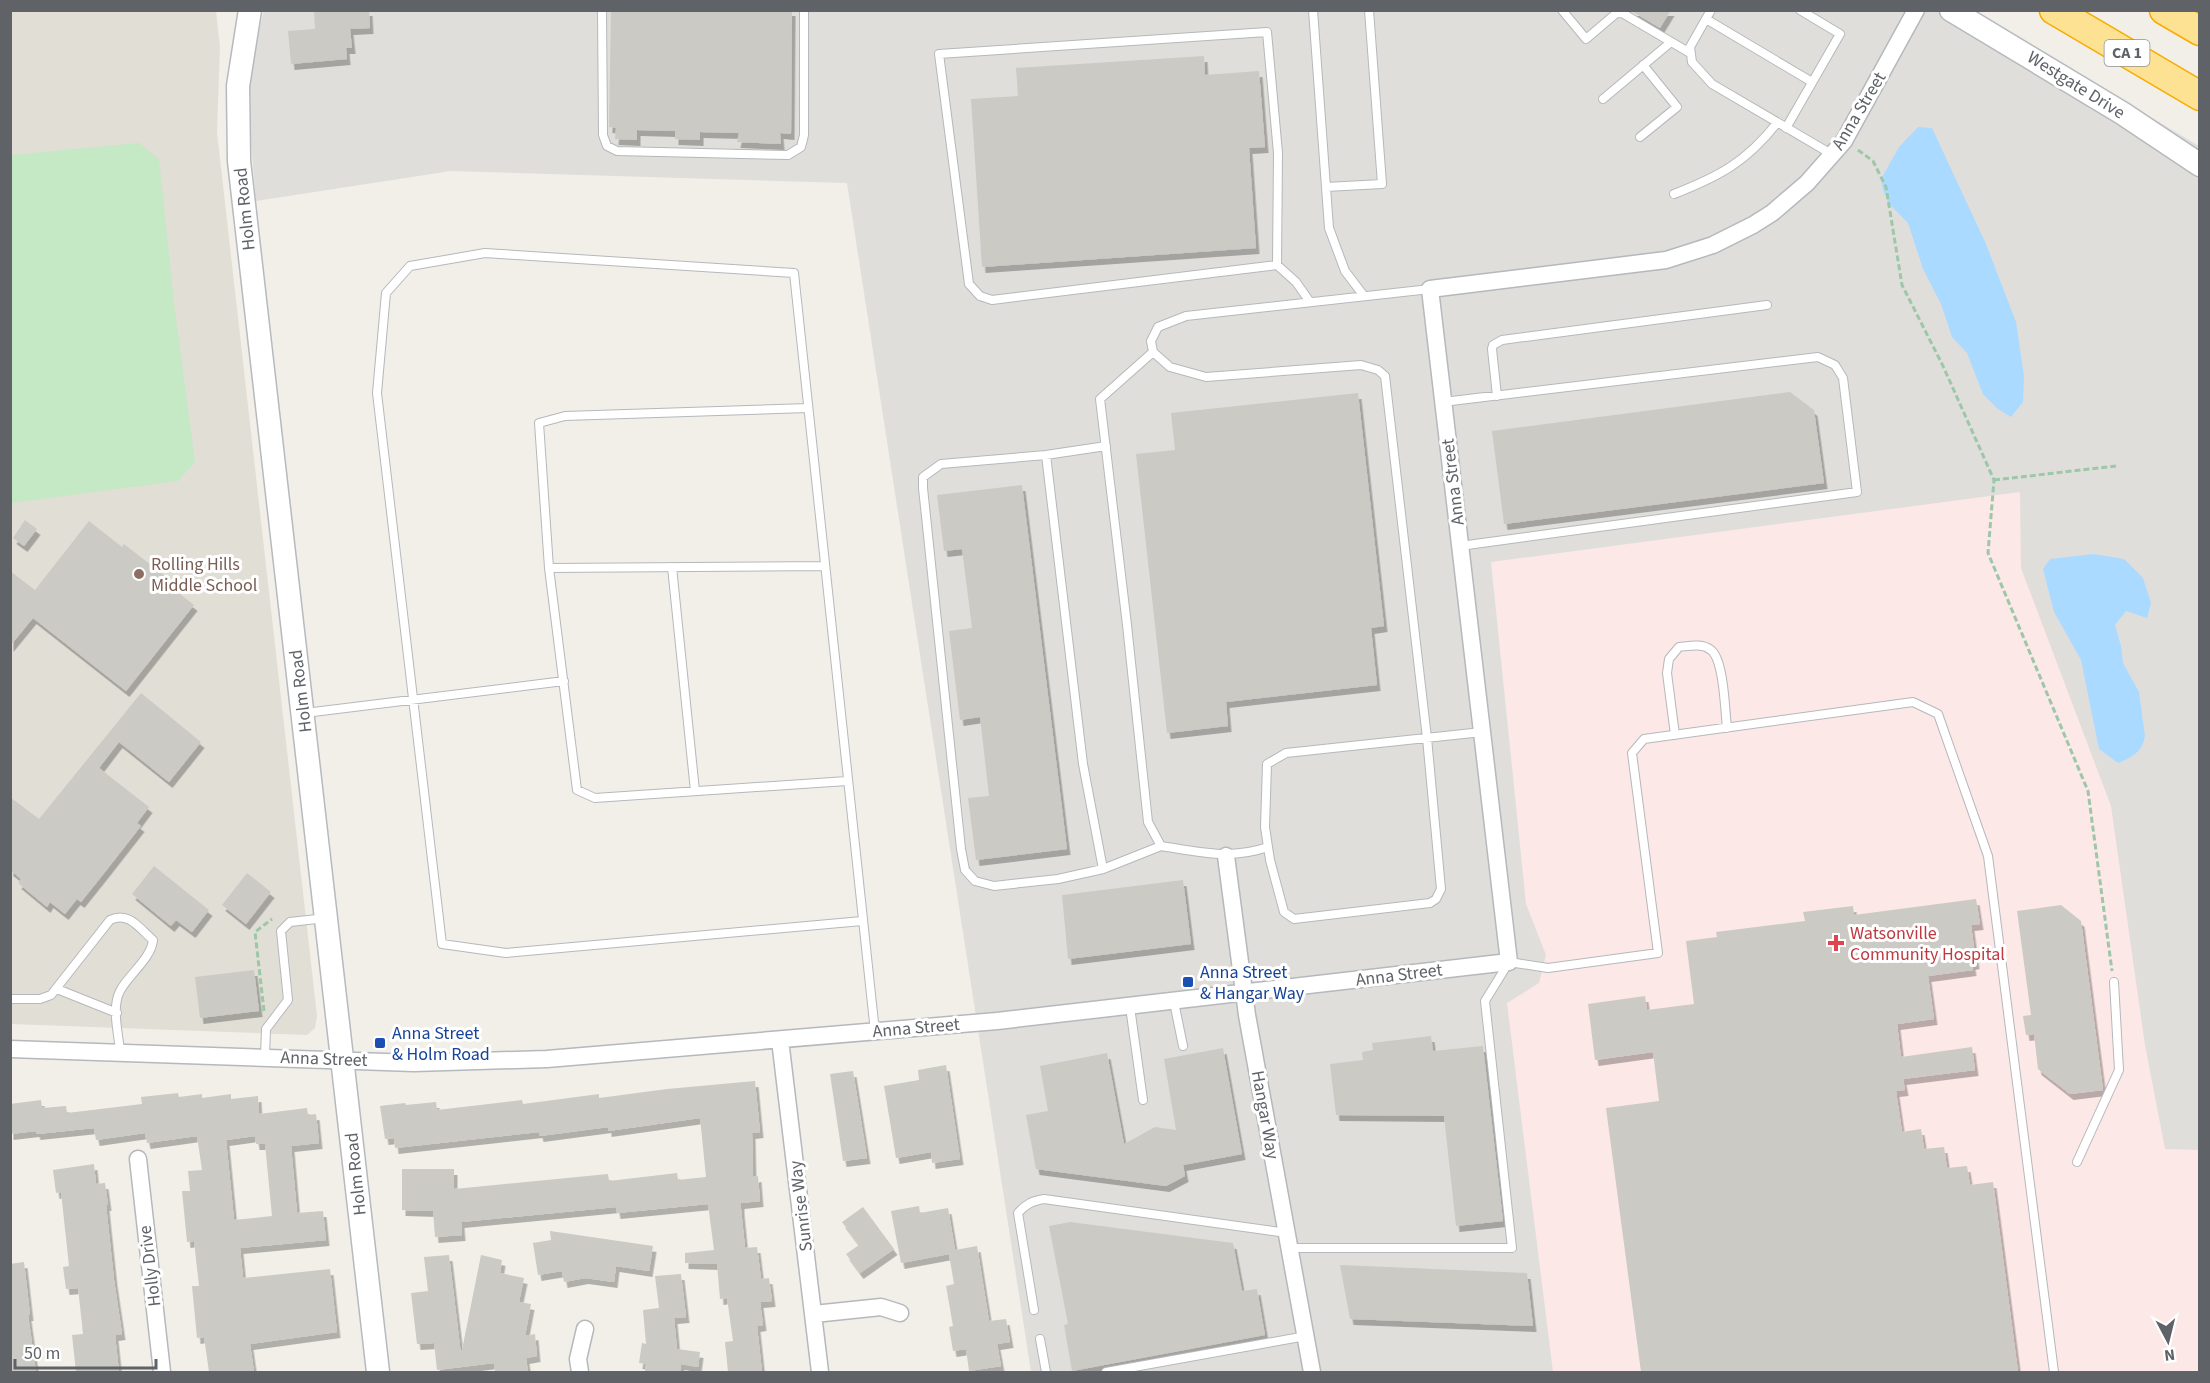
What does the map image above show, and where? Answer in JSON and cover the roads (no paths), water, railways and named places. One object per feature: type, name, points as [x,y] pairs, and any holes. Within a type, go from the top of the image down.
[{"type":"highway","name":"CA 1","points":[[2054,10],[2199,96]]},
{"type":"highway","points":[[2164,10],[2199,31]]},
{"type":"street","name":"Holm Road","points":[[250,10],[238,86],[239,161],[378,1372]]},
{"type":"street","name":"Anna Street","points":[[10,1049],[440,1063],[508,1061],[875,1032],[1130,1007],[1509,962],[1430,289],[1666,260],[1734,235],[1772,213],[1807,183],[1833,155],[1844,141],[1916,10]]},
{"type":"street","name":"Westgate Drive","points":[[1951,10],[2112,107],[2199,165]]},
{"type":"street","name":"Hangar Way","points":[[1226,856],[1244,993],[1312,1372]]},
{"type":"street","name":"Sunrise Way","points":[[780,1040],[820,1372]]},
{"type":"street","name":"Holly Drive","points":[[138,1159],[162,1372]]},
{"type":"street","points":[[814,1314],[881,1307],[900,1313]]},
{"type":"street","points":[[580,1372],[578,1359],[585,1329]]},
{"type":"lane","points":[[602,10],[603,135],[607,146],[617,151],[788,155],[801,147],[804,135],[804,10]]},
{"type":"lane","points":[[1313,10],[1329,228],[1345,271],[1364,296]]},
{"type":"lane","points":[[1326,187],[1382,184],[1369,10]]},
{"type":"lane","points":[[1562,10],[1586,39],[1618,11],[1690,53]]},
{"type":"lane","points":[[1711,10],[1690,47],[1692,62],[1712,84],[1833,155]]},
{"type":"lane","points":[[1786,128],[1840,34],[1800,10]]},
{"type":"lane","points":[[1706,19],[1812,82]]},
{"type":"lane","points":[[1277,265],[992,300],[980,296],[969,284],[939,54],[1267,32],[1278,153],[1277,265],[1296,282],[1310,302]]},
{"type":"lane","points":[[1603,99],[1671,42]]},
{"type":"lane","points":[[1640,137],[1677,107],[1643,65]]},
{"type":"lane","points":[[1674,194],[1713,177],[1744,159],[1777,123]]},
{"type":"lane","points":[[862,921],[506,953],[442,944],[377,393],[386,293],[410,266],[485,253],[794,273],[875,1032]]},
{"type":"lane","points":[[1430,289],[1186,316],[1158,327],[1151,341],[1153,352],[1170,367],[1206,377],[1361,365],[1378,370],[1385,376],[1427,738],[1442,889],[1436,899],[1430,903],[1294,919],[1284,912],[1279,898],[1265,827],[1267,764],[1286,753],[1427,738],[1482,732]]},
{"type":"lane","points":[[1497,396],[1492,349],[1493,345],[1502,340],[1767,305]]},
{"type":"lane","points":[[1153,352],[1100,399],[1148,822],[1161,846]]},
{"type":"lane","points":[[1443,402],[1818,357],[1835,365],[1843,378],[1857,492],[1460,546]]},
{"type":"lane","points":[[808,408],[565,416],[539,423],[549,568],[577,790],[595,798],[847,781]]},
{"type":"lane","points":[[1106,446],[1046,455],[941,464],[923,477],[965,870],[975,881],[994,885],[1058,879],[1103,869],[1161,846],[1226,856],[1268,847]]},
{"type":"lane","points":[[1046,455],[1083,764],[1103,869]]},
{"type":"lane","points":[[549,568],[825,566]]},
{"type":"lane","points":[[672,567],[695,792]]},
{"type":"lane","points":[[1675,735],[1667,673],[1669,659],[1679,647],[1698,645],[1712,651],[1719,664],[1727,728]]},
{"type":"lane","points":[[303,713],[564,681]]},
{"type":"lane","points":[[1034,1310],[1018,1213],[1033,1201],[1044,1200],[1288,1241],[1512,1248],[1485,1001],[1509,962],[1548,968],[1658,953],[1632,753],[1644,739],[1913,702],[1938,714],[1988,856],[2054,1372]]},
{"type":"lane","points":[[10,999],[40,999],[51,995],[110,920],[123,915],[153,940],[150,950],[120,991],[117,1000],[120,1052]]},
{"type":"lane","points":[[265,1057],[266,1029],[288,1000],[281,931],[290,922],[327,918]]},
{"type":"lane","points":[[2077,1162],[2120,1070],[2114,982]]},
{"type":"lane","points":[[57,990],[117,1013]]},
{"type":"lane","points":[[1174,1002],[1183,1046]]},
{"type":"lane","points":[[1130,1007],[1143,1100]]},
{"type":"lane","points":[[1106,1372],[1306,1336]]},
{"type":"lane","points":[[1040,1339],[1046,1372]]},
{"type":"water","points":[[1918,127],[1932,128],[1986,244],[2016,322],[2024,376],[2023,402],[2011,417],[1998,409],[1983,394],[1967,353],[1952,337],[1941,304],[1923,269],[1908,223],[1889,204],[1883,190],[1881,179],[1899,147]]},
{"type":"water","points":[[2093,554],[2124,559],[2143,578],[2151,603],[2147,618],[2126,611],[2115,625],[2123,663],[2139,692],[2145,736],[2142,746],[2136,753],[2118,763],[2099,749],[2081,660],[2054,612],[2043,569],[2050,559]]},
{"type":"place","name":"Rolling Hills Middle School","points":[[139,574]]},
{"type":"place","name":"Watsonville Community Hospital","points":[[1836,943]]},
{"type":"place","name":"Anna Street & Hangar Way","points":[[1188,982]]},
{"type":"place","name":"Anna Street & Holm Road","points":[[380,1043]]}]
